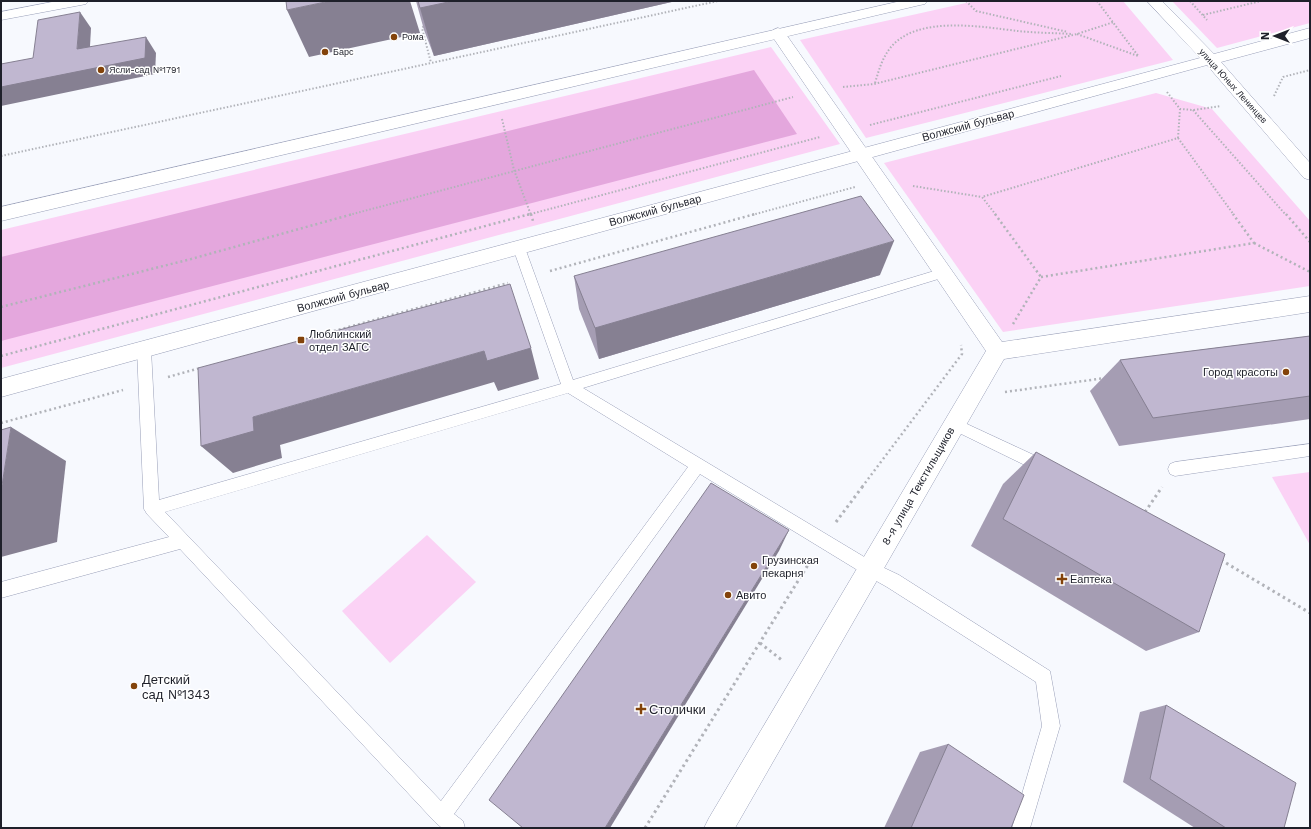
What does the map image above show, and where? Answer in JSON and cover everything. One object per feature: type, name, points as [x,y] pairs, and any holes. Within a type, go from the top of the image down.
[{"type":"main road","points":[[1,16],[81,1]]},
{"type":"main road","points":[[1,214],[920,1]]},
{"type":"main road","name":"улица Юных Ленинцев","points":[[1154,1],[1210,59],[1310,174]]},
{"type":"main road","points":[[778,33],[881,180],[997,351],[1310,304]]},
{"type":"main road","name":"Волжский бульвар","points":[[1,388],[519,248],[862,153],[1210,59],[1310,34]]},
{"type":"main road","name":"8-я улица Текстильщиков","points":[[719,828],[997,351]]},
{"type":"lane","points":[[519,248],[569,387],[870,569],[893,581],[1044,677],[1051,726],[1021,828]]},
{"type":"lane","points":[[152,508],[569,387],[944,273]]},
{"type":"lane","points":[[144,350],[152,508],[456,828]]},
{"type":"lane","points":[[954,424],[1057,473]]},
{"type":"lane","points":[[1175,468],[1310,450]]},
{"type":"lane","points":[[442,815],[698,466]]},
{"type":"lane","points":[[1,590],[182,541]]},
{"type":"path","points":[[1,156],[718,1]]},
{"type":"path","points":[[966,1],[976,11],[1077,34],[1139,56],[1131,58]]},
{"type":"path","points":[[1203,15],[1261,1]]},
{"type":"path","points":[[1,307],[191,259],[514,170],[818,90],[874,84],[1077,34],[1114,22]]},
{"type":"path","points":[[427,23],[422,28],[431,63]]},
{"type":"path","points":[[874,84],[882,61],[892,46],[910,33],[932,27],[962,25],[989,26],[1018,31],[1077,34]]},
{"type":"path","points":[[1273,97],[1283,77],[1310,70]]},
{"type":"path","points":[[1,356],[846,131],[1062,76]]},
{"type":"path","points":[[497,99],[514,170],[540,242]]},
{"type":"path","points":[[1180,109],[1178,138],[1254,244],[1310,272]]},
{"type":"path","points":[[1193,110],[1310,242]]},
{"type":"path","points":[[301,340],[881,180],[982,197],[1178,138]]},
{"type":"path","points":[[982,197],[1040,277]]},
{"type":"path","points":[[1040,277],[1254,244]]},
{"type":"path","points":[[1001,398],[1004,392],[997,351],[1040,277]]},
{"type":"path","points":[[645,828],[823,540],[962,354],[961,339]]},
{"type":"path","points":[[1,423],[204,367]]},
{"type":"path","points":[[1004,392],[1109,377]]},
{"type":"path","points":[[1151,517],[1144,513],[1175,468]]},
{"type":"path","points":[[1217,557],[1310,613]]},
{"type":"shaded area","points":[[975,1],[1123,1],[1173,60],[866,138],[800,40]]},
{"type":"shaded area","points":[[1172,1],[1310,1],[1310,23],[1217,48]]},
{"type":"shaded area","points":[[771,47],[840,144],[1,368],[1,230]]},
{"type":"shaded area","points":[[754,70],[797,134],[1,341],[1,257]]},
{"type":"shaded area","points":[[1156,93],[1212,109],[1310,221],[1310,286],[1003,332],[884,163]]},
{"type":"shaded area","points":[[1310,472],[1310,545],[1272,477]]},
{"type":"shaded area","points":[[427,535],[476,582],[390,663],[342,611]]},
{"type":"building","points":[[286,1],[330,1],[287,10]]},
{"type":"building","points":[[418,1],[453,1],[420,8]]},
{"type":"building","points":[[80,12],[77,49],[146,37],[145,58],[1,87],[1,64],[33,58],[38,20]]},
{"type":"building","points":[[861,196],[894,241],[595,328],[574,276]]},
{"type":"building","points":[[510,284],[531,348],[487,361],[484,351],[253,417],[254,431],[201,446],[198,368]]},
{"type":"building","points":[[1310,336],[1310,396],[1153,418],[1120,360]]},
{"type":"building","points":[[11,427],[1,492],[1,430]]},
{"type":"building","points":[[1036,452],[1225,554],[1199,632],[1003,519]]},
{"type":"building","points":[[711,483],[789,530],[605,828],[523,828],[489,800]]},
{"type":"building","points":[[1166,705],[1296,783],[1284,828],[1226,828],[1150,779]]},
{"type":"building","points":[[948,744],[1024,795],[1011,828],[911,828]]},
{"type":"place","name":"Рома","points":[[394,37]]},
{"type":"place","name":"Барс","points":[[325,52]]},
{"type":"place","name":"Ясли-сад №1791","points":[[101,70]]},
{"type":"place","name":"Люблинский отдел ЗАГС","points":[[301,340]]},
{"type":"place","name":"Город красоты","points":[[1286,372]]},
{"type":"place","name":"Грузинская пекарня","points":[[754,566]]},
{"type":"place","name":"Еаптека","points":[[1062,579]]},
{"type":"place","name":"Авито","points":[[728,595]]},
{"type":"place","name":"Детский сад №1343","points":[[134,686]]},
{"type":"place","name":"Столички","points":[[641,709]]}]
